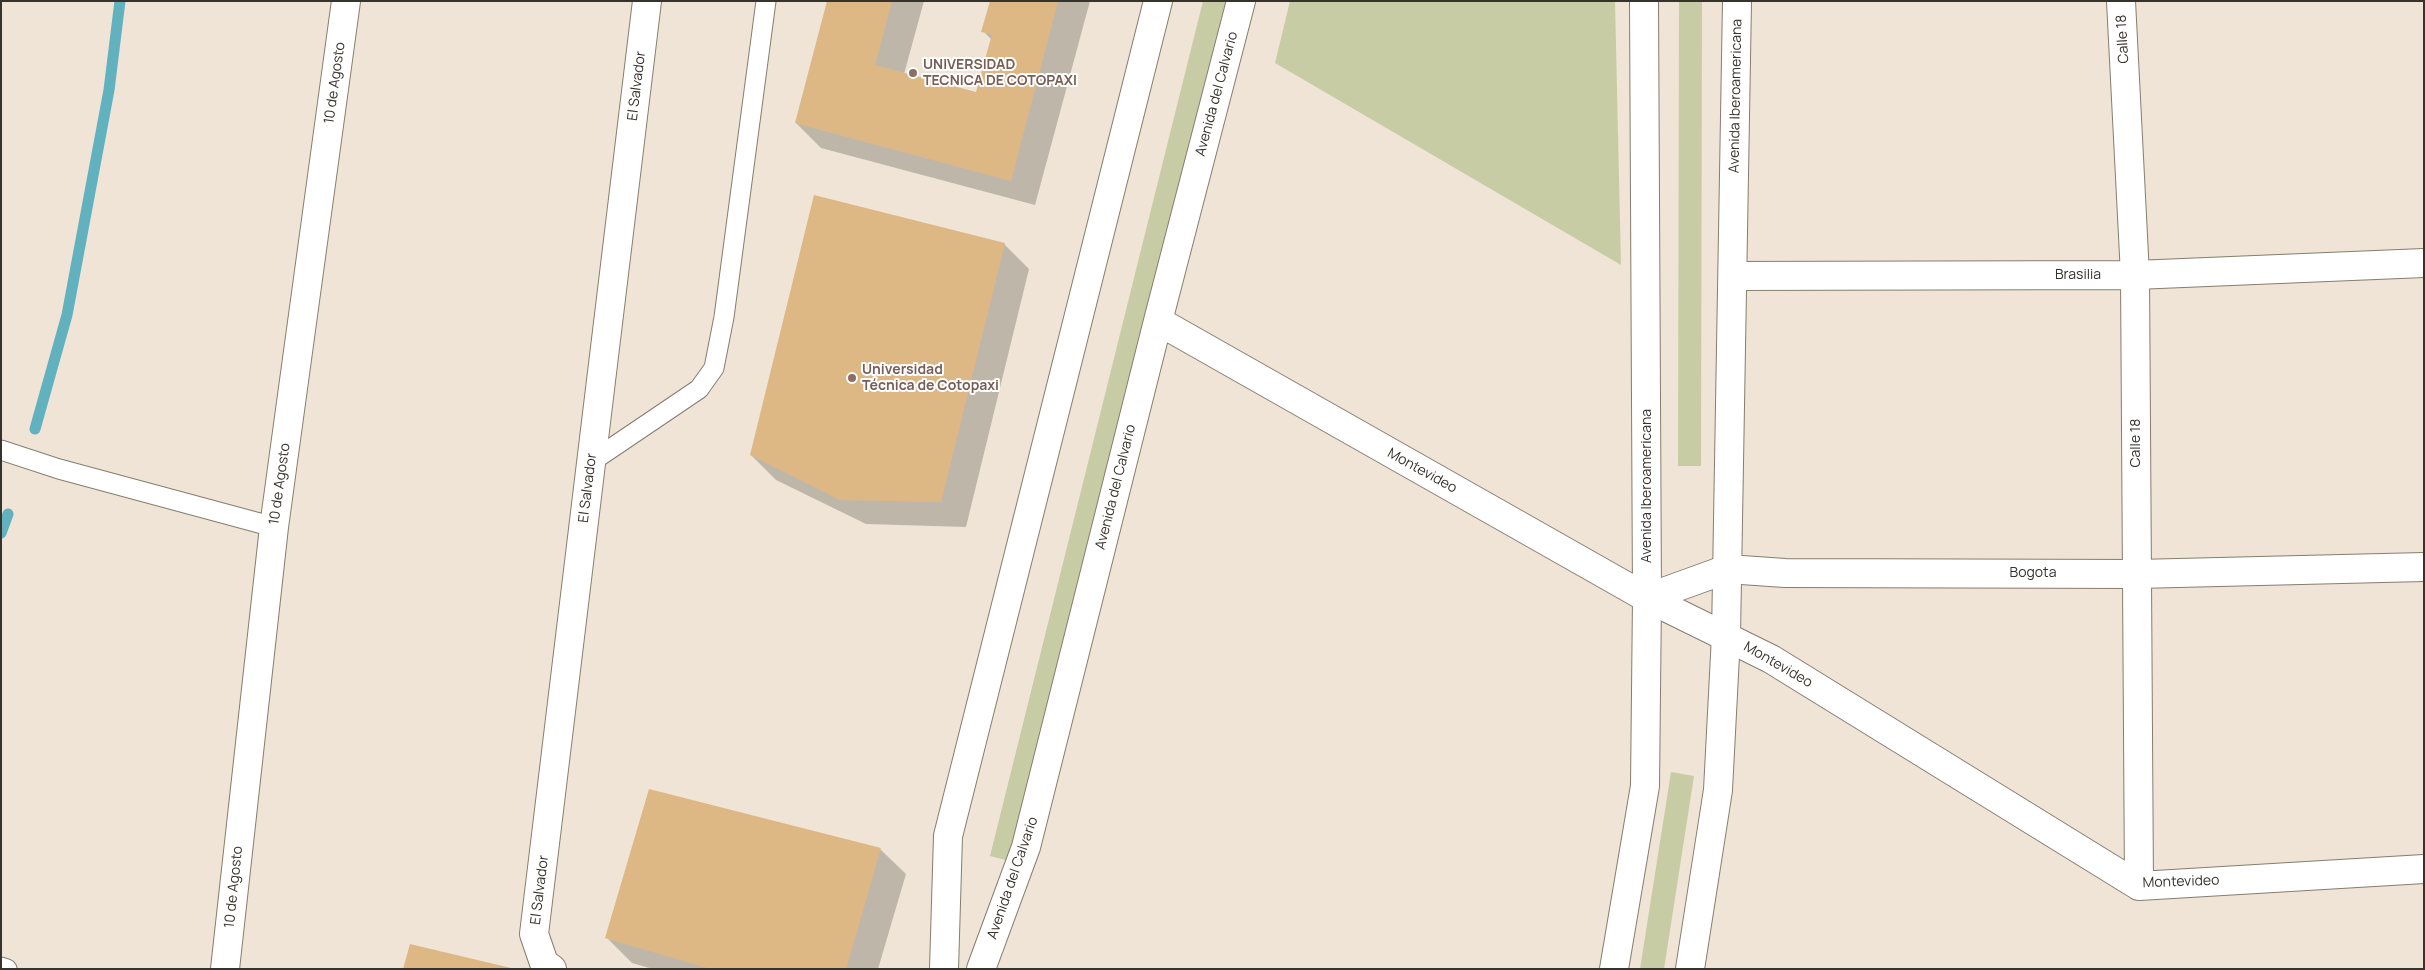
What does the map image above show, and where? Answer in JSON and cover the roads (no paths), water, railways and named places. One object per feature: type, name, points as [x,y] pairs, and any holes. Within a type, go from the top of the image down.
[{"type":"street","name":"10 de Agosto","points":[[225,969],[274,527],[346,1]]},
{"type":"street","name":"El Salvador","points":[[552,969],[544,963],[534,934],[647,1]]},
{"type":"street","points":[[944,969],[948,836],[1158,1]]},
{"type":"street","name":"Avenida del Calvario","points":[[981,969],[1026,847],[1241,1]]},
{"type":"street","name":"Avenida Iberoamericana","points":[[1614,969],[1645,786],[1648,598],[1644,1]]},
{"type":"street","name":"Avenida Iberoamericana","points":[[1690,969],[1718,790],[1726,636],[1737,1]]},
{"type":"street","name":"Calle 18","points":[[2121,1],[2135,275],[2140,886]]},
{"type":"street","name":"Brasilia","points":[[1733,276],[2135,275],[2424,263]]},
{"type":"street","name":"Montevideo","points":[[1158,322],[1648,598],[1771,659],[2140,886],[2424,869]]},
{"type":"street","name":"Bogota","points":[[1648,598],[1727,569],[1795,573],[2137,574],[2424,567]]},
{"type":"lane","points":[[591,462],[698,389],[714,368],[724,317],[766,1]]},
{"type":"lane","points":[[1,450],[59,469],[274,527]]},
{"type":"lane","points":[[1,968],[8,969]]},
{"type":"waterway","points":[[35,429],[67,315],[109,90],[120,1]]},
{"type":"waterway","points":[[1,533],[8,514]]},
{"type":"place","name":"UNIVERSIDAD TECNICA DE COTOPAXI","points":[[913,73]]},
{"type":"place","name":"Universidad Técnica de Cotopaxi","points":[[852,378]]}]
